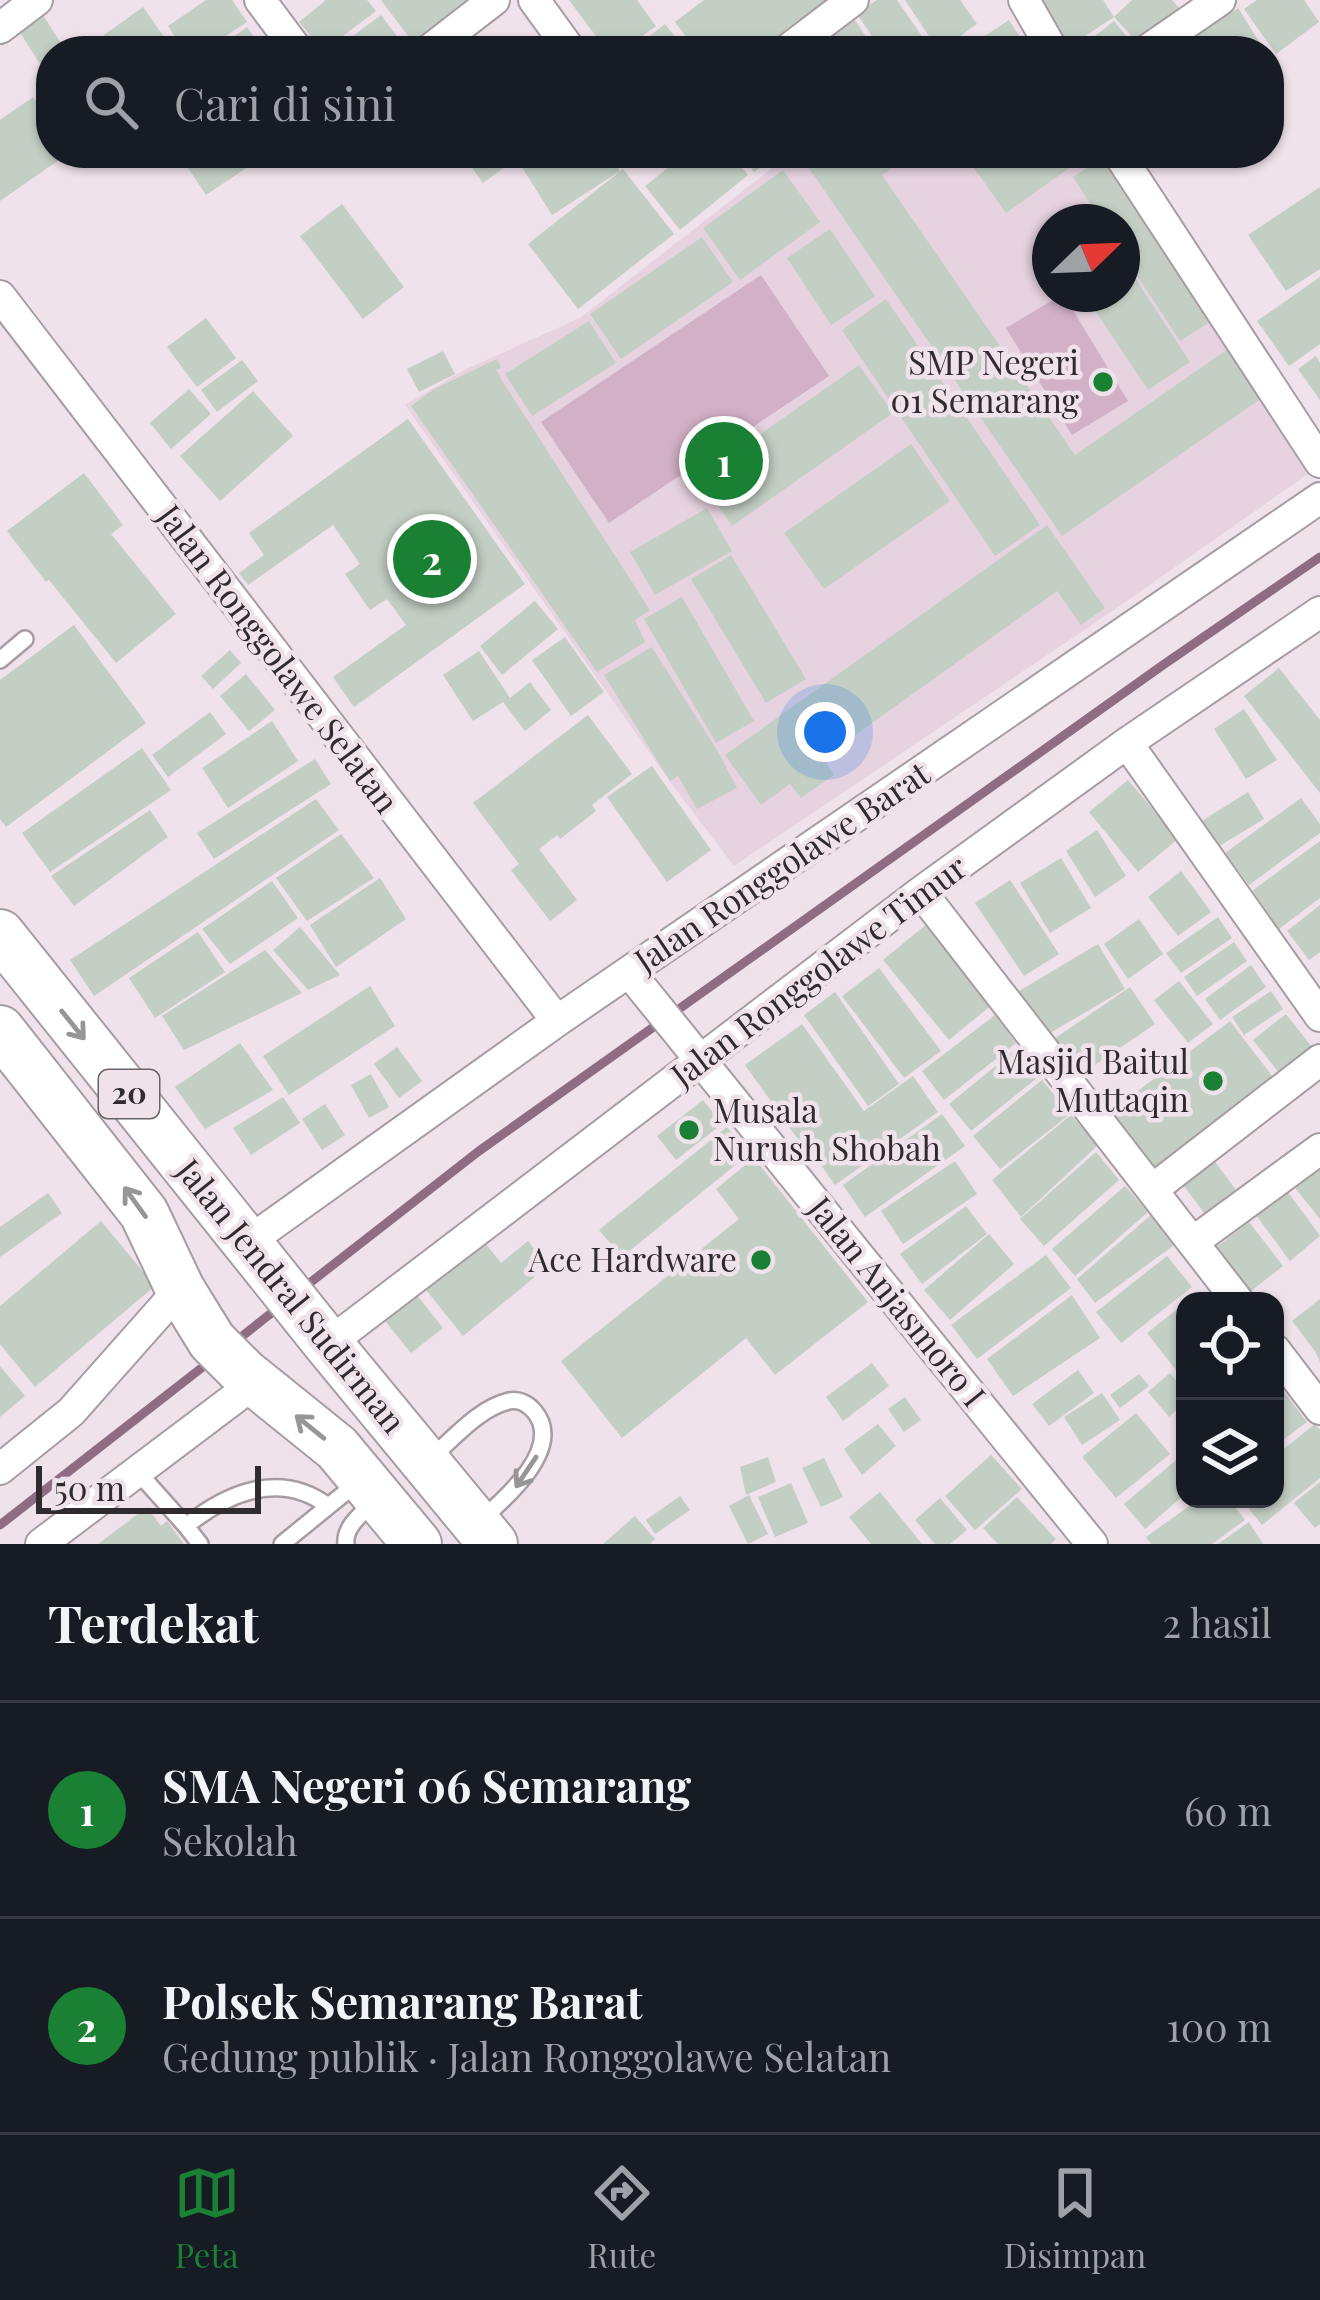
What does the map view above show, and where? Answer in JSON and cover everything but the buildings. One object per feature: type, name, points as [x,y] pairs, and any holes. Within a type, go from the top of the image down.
[{"type":"highway","name":"Jalan Jendral Sudirman","points":[[0,934],[484,1534]]},
{"type":"highway","name":"Jalan Jendral Sudirman","points":[[0,1030],[144,1213],[212,1341],[337,1448],[357,1493],[417,1544]]},
{"type":"street","points":[[0,28],[37,0]]},
{"type":"street","points":[[260,0],[287,36]]},
{"type":"street","points":[[447,36],[494,0]]},
{"type":"street","points":[[534,0],[560,36]]},
{"type":"street","points":[[806,36],[854,0]]},
{"type":"street","points":[[1024,0],[1044,36]]},
{"type":"street","points":[[1168,36],[1220,0]]},
{"type":"street","points":[[1128,168],[1320,462]]},
{"type":"street","name":"Jalan Ronggolawe Selatan","points":[[0,296],[557,1022]]},
{"type":"street","name":"Jalan Ronggolawe Barat","points":[[253,1248],[557,1022],[635,979],[1320,499]]},
{"type":"street","name":"Jalan Ronggolawe Timur","points":[[318,1331],[694,1052],[1127,743],[1320,612]]},
{"type":"street","points":[[1127,743],[1320,1016]]},
{"type":"street","points":[[921,892],[1231,1292]]},
{"type":"street","name":"Jalan Anjasmoro I","points":[[635,979],[1092,1544]]},
{"type":"street","points":[[1153,1189],[1320,1060]]},
{"type":"street","points":[[1193,1242],[1320,1149]]},
{"type":"street","points":[[0,1469],[71,1412],[186,1297]]},
{"type":"street","points":[[1284,1362],[1320,1408]]},
{"type":"street","points":[[41,1544],[250,1378]]},
{"type":"lane","points":[[0,660],[25,639]]},
{"type":"lane","points":[[425,1463],[470,1423],[505,1402],[516,1400],[534,1410],[543,1430],[537,1456],[484,1534]]},
{"type":"lane","points":[[137,1471],[200,1544]]},
{"type":"lane","points":[[186,1526],[228,1499],[264,1488],[357,1493]]},
{"type":"lane","points":[[282,1544],[357,1493]]},
{"type":"lane","points":[[346,1544],[357,1493]]},
{"type":"shaded area","points":[[772,168],[1117,168],[1315,469],[734,866],[405,405],[462,371],[580,318]]},
{"type":"shaded area","points":[[761,275],[829,376],[609,523],[541,422]]},
{"type":"shaded area","points":[[1033,312],[1074,312],[1128,401],[1072,435],[1006,328]]},
{"type":"waterway","points":[[302,1289],[479,1151],[1320,557]]},
{"type":"waterway","points":[[236,1341],[279,1307]]},
{"type":"waterway","points":[[0,1525],[213,1359]]},
{"type":"place","name":"SMP Negeri 01 Semarang","points":[[1103,382]]},
{"type":"place","name":"SMA Negeri 06 Semarang","points":[[724,461]]},
{"type":"place","name":"Polsek Semarang Barat","points":[[432,559]]},
{"type":"place","name":"Masjid Baitul Muttaqin","points":[[1213,1081]]},
{"type":"place","name":"Musala Nurush Shobah","points":[[689,1130]]},
{"type":"place","name":"Ace Hardware","points":[[761,1260]]}]
